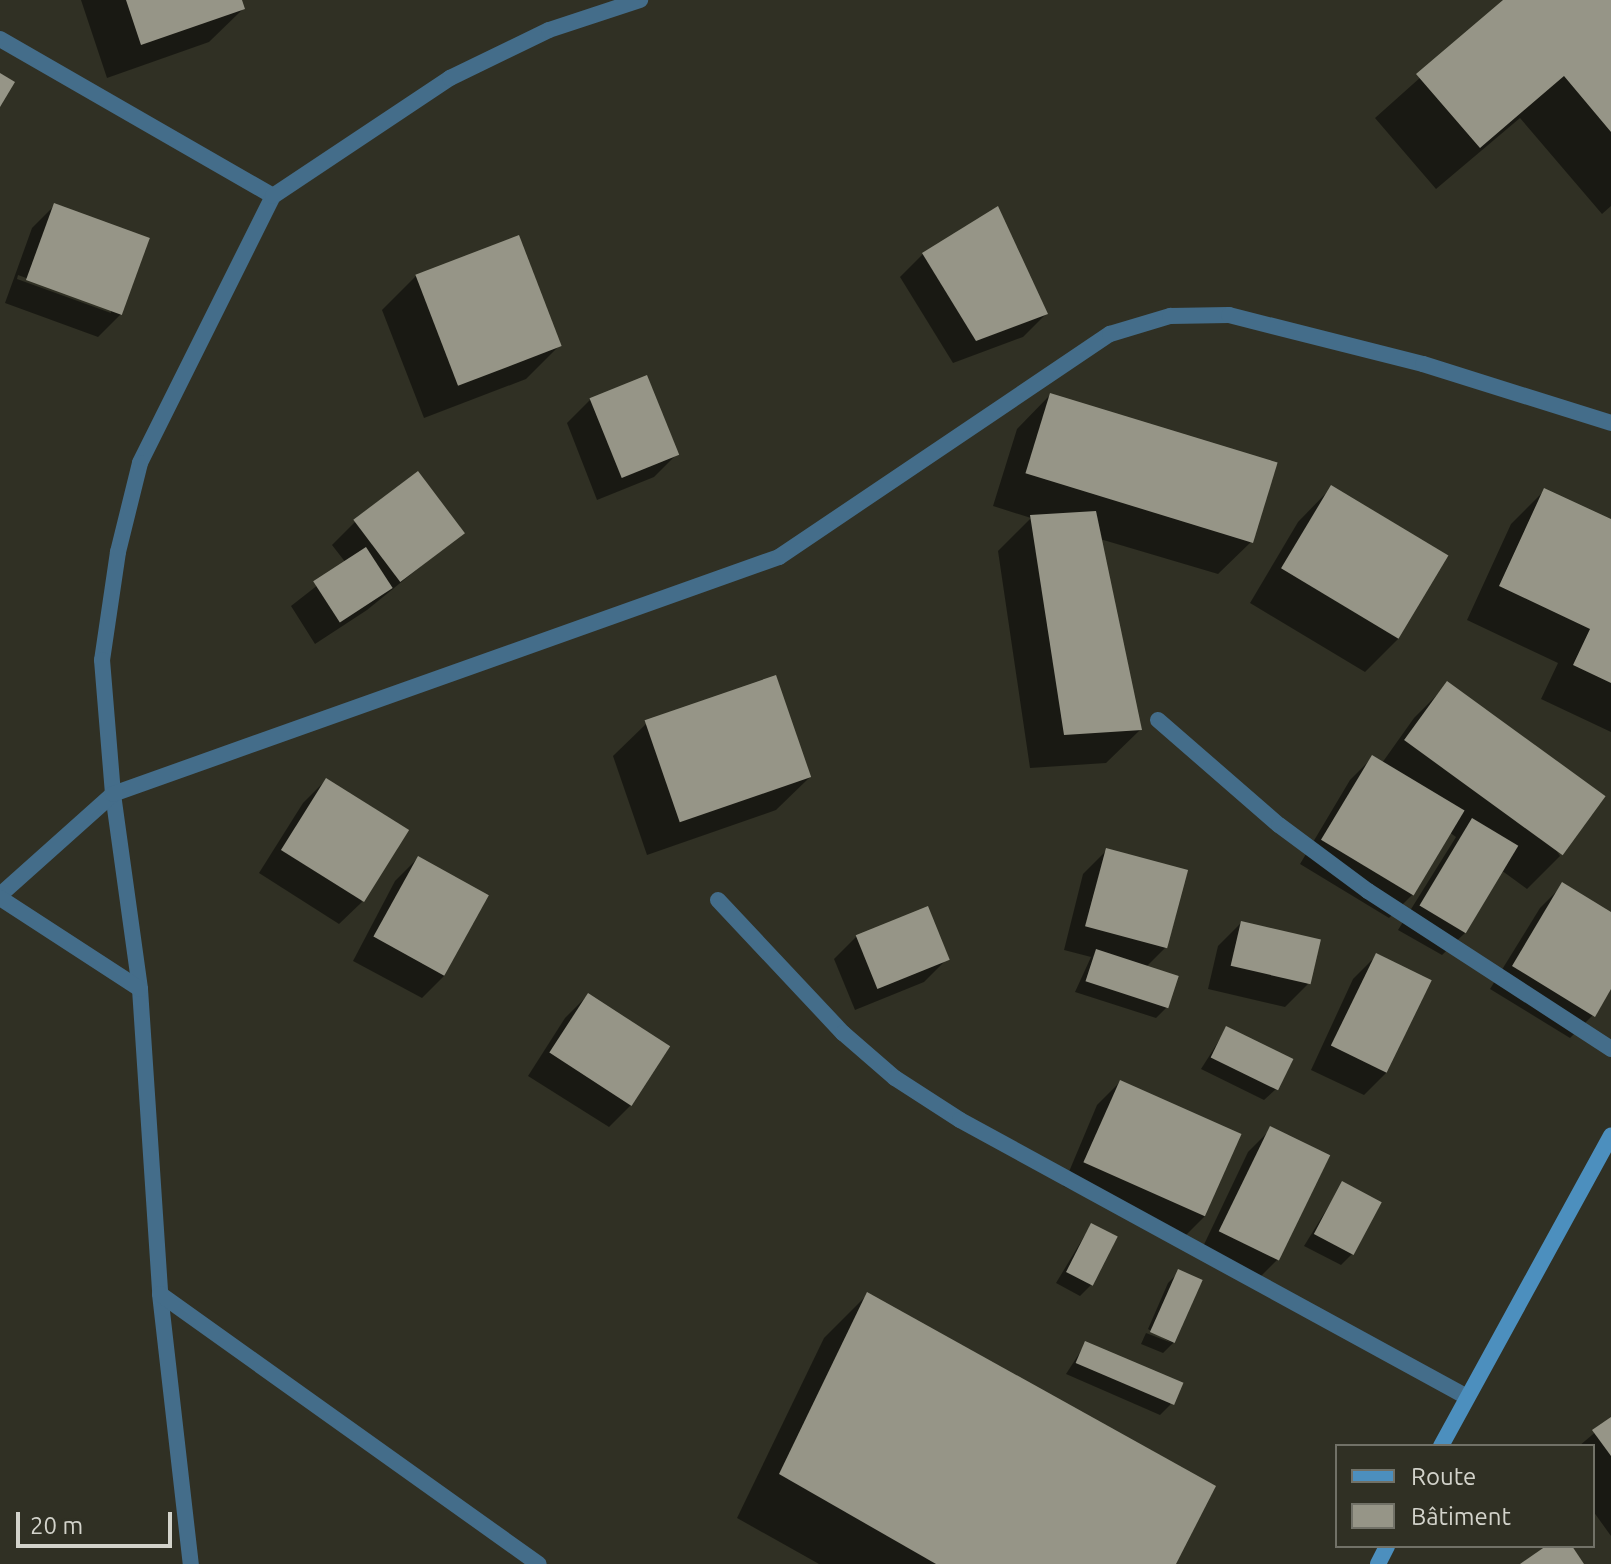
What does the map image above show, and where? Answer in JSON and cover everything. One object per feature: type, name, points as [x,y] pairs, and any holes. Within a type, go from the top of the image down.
[{"type":"street","points":[[191,1564],[160,1294],[140,989],[113,794],[102,660],[118,552],[140,463],[273,196],[450,78],[549,30],[640,0]]},
{"type":"street","points":[[0,39],[273,196]]},
{"type":"street","points":[[140,989],[0,896],[113,794],[779,557],[1110,334],[1170,316],[1229,315],[1423,364],[1611,423]]},
{"type":"street","points":[[1158,720],[1279,825],[1368,891],[1611,1049]]},
{"type":"street","points":[[718,900],[843,1033],[895,1078],[960,1120],[1467,1397]]},
{"type":"street","points":[[1442,1444],[1611,1135]]},
{"type":"street","points":[[160,1294],[539,1564]]},
{"type":"building","points":[[126,0],[242,0],[245,9],[141,45]]},
{"type":"building","points":[[1503,0],[1611,0],[1611,132],[1564,76],[1480,148],[1416,74]]},
{"type":"building","points":[[0,73],[15,82],[0,107]]},
{"type":"building","points":[[54,203],[150,238],[122,315],[26,280]]},
{"type":"building","points":[[998,206],[1048,314],[976,341],[922,253]]},
{"type":"building","points":[[519,235],[562,346],[458,386],[415,275]]},
{"type":"building","points":[[647,375],[679,455],[622,478],[590,398]]},
{"type":"building","points":[[1050,393],[1278,463],[1253,543],[1025,473]]},
{"type":"building","points":[[418,471],[465,533],[400,582],[353,520]]},
{"type":"building","points":[[1331,485],[1448,556],[1398,639],[1281,568]]},
{"type":"building","points":[[1544,488],[1611,519],[1611,683],[1573,665],[1590,629],[1499,586]]},
{"type":"building","points":[[1096,511],[1142,730],[1064,735],[1030,515]]},
{"type":"building","points":[[366,547],[393,588],[340,622],[313,581]]},
{"type":"building","points":[[776,675],[811,777],[680,822],[645,720]]},
{"type":"building","points":[[1447,681],[1606,796],[1563,855],[1404,740]]},
{"type":"building","points":[[1372,755],[1465,811],[1414,895],[1321,840]]},
{"type":"building","points":[[326,778],[409,830],[364,902],[281,850]]},
{"type":"building","points":[[1472,818],[1518,846],[1466,933],[1419,905]]},
{"type":"building","points":[[1106,848],[1188,870],[1167,948],[1085,926]]},
{"type":"building","points":[[418,856],[489,895],[444,976],[373,936]]},
{"type":"building","points":[[1562,882],[1611,912],[1611,989],[1595,1017],[1512,966]]},
{"type":"building","points":[[928,906],[950,960],[877,989],[856,935]]},
{"type":"building","points":[[1241,921],[1321,939],[1311,984],[1231,966]]},
{"type":"building","points":[[1096,949],[1179,976],[1168,1008],[1085,981]]},
{"type":"building","points":[[1376,953],[1432,980],[1387,1073],[1331,1046]]},
{"type":"building","points":[[588,993],[670,1046],[632,1106],[549,1053]]},
{"type":"building","points":[[1226,1026],[1293,1059],[1278,1090],[1211,1057]]},
{"type":"building","points":[[1120,1080],[1242,1134],[1205,1216],[1083,1162]]},
{"type":"building","points":[[1270,1126],[1330,1155],[1279,1261],[1219,1231]]},
{"type":"building","points":[[1342,1181],[1382,1202],[1354,1255],[1314,1234]]},
{"type":"building","points":[[1091,1223],[1118,1237],[1093,1286],[1066,1272]]},
{"type":"building","points":[[1178,1269],[1203,1280],[1175,1343],[1150,1332]]},
{"type":"building","points":[[867,1292],[1216,1486],[1176,1564],[936,1564],[779,1474]]},
{"type":"building","points":[[1085,1341],[1183,1383],[1174,1405],[1076,1363]]},
{"type":"building","points":[[1611,1417],[1611,1456],[1592,1430]]},
{"type":"building","points":[[1543,1548],[1573,1548],[1584,1564],[1520,1564]]}]
